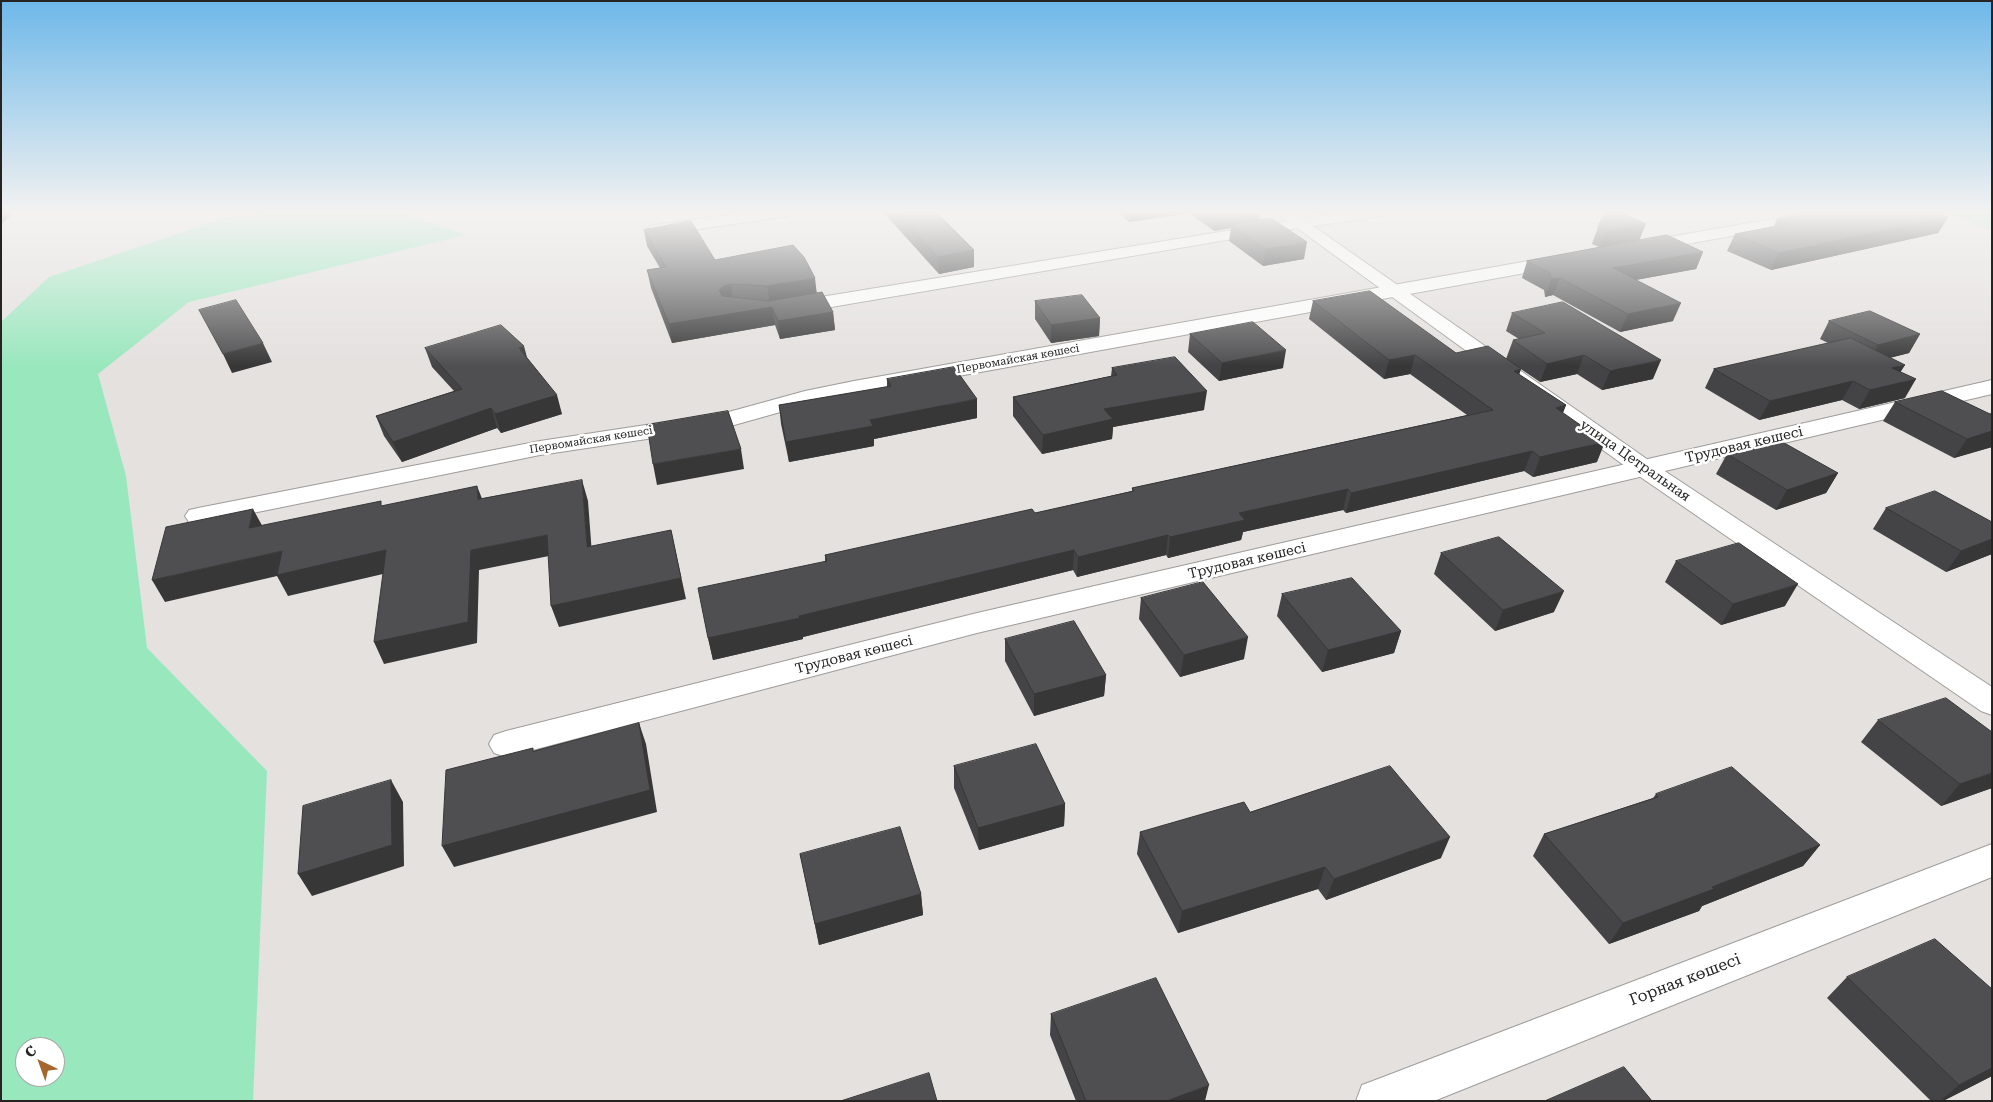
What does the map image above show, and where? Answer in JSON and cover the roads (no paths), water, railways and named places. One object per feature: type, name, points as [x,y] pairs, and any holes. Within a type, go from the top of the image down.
[{"type":"street","points":[[770,311],[1033,263]]},
{"type":"street","name":"улица Цетральная","points":[[1354,263],[1645,469],[1992,703]]},
{"type":"street","name":"Первомайская көшесі","points":[[198,516],[540,448],[727,420],[805,398],[854,388],[1549,263]]},
{"type":"street","name":"Трудовая көшесі","points":[[506,744],[977,623],[1992,387]]},
{"type":"street","name":"Горная көшесі","points":[[1378,1101],[1992,860]]}]
